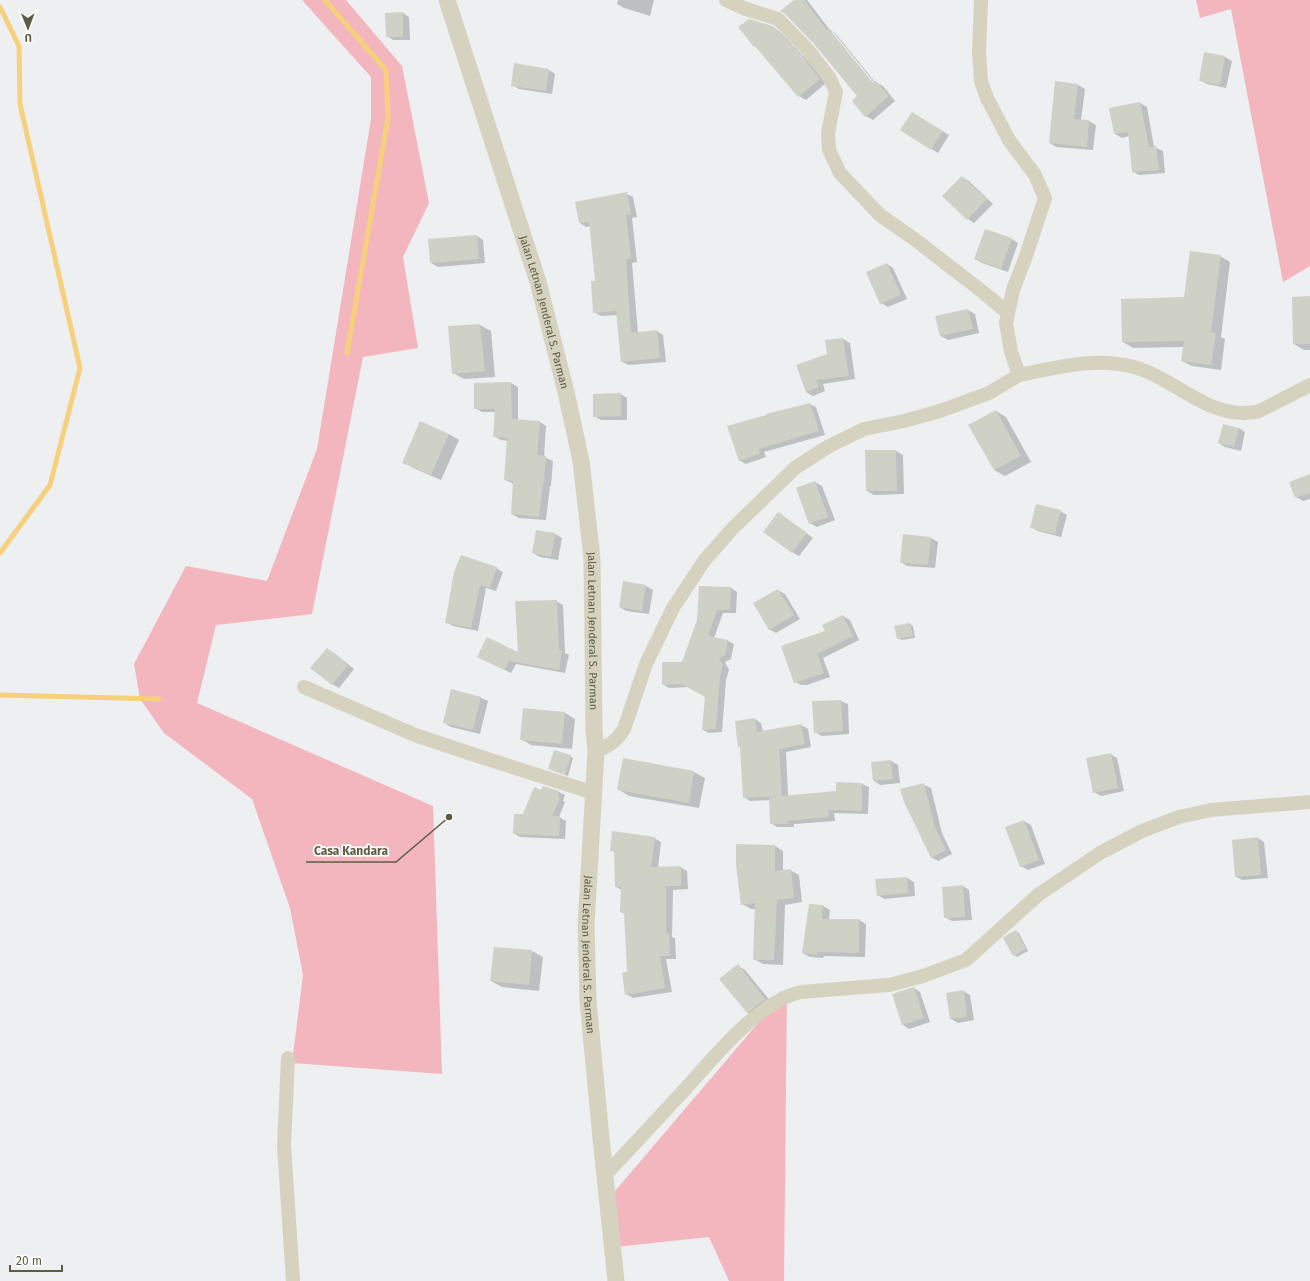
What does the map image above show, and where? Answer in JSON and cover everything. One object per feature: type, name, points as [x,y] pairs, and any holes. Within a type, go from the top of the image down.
[{"type":"street","name":"Jalan Letnan Jenderal S. Parman","points":[[447,0],[538,282],[566,392],[581,462],[592,558],[594,722],[596,752],[586,925],[588,1002],[616,1281]]},
{"type":"street","points":[[726,0],[746,9],[778,19],[808,50],[830,76],[836,92],[828,133],[829,150],[840,173],[880,215],[917,241],[1008,313]]},
{"type":"street","points":[[981,0],[979,54],[981,81],[987,98],[1006,135],[1035,175],[1045,198],[1013,290],[1006,323],[1011,352],[1019,375]]},
{"type":"street","points":[[596,752],[618,738],[624,729],[646,664],[673,608],[704,561],[732,529],[795,468],[829,446],[864,429],[904,421],[940,411],[989,393],[1019,375],[1075,364],[1099,361],[1130,366],[1157,376],[1207,404],[1238,413],[1256,412],[1287,398],[1310,385]]},
{"type":"street","points":[[304,687],[415,735],[594,793]]},
{"type":"street","points":[[605,1175],[749,1022],[782,999],[792,994],[801,992],[889,985],[923,976],[966,960],[1038,895],[1100,853],[1142,831],[1179,817],[1211,810],[1310,802]]},
{"type":"street","points":[[288,1058],[284,1146],[293,1281]]},
{"type":"shaded area","points":[[302,0],[346,0],[402,66],[429,203],[403,257],[418,348],[363,357],[312,614],[216,625],[197,703],[433,806],[442,1074],[292,1063],[303,975],[290,908],[252,799],[164,733],[140,699],[134,664],[186,566],[267,581],[317,449],[371,119],[371,77]]},
{"type":"shaded area","points":[[1196,0],[1310,0],[1310,266],[1283,282],[1231,9],[1200,18]]},
{"type":"shaded area","points":[[787,989],[784,1281],[729,1281],[709,1237],[606,1248],[604,1204]]},
{"type":"building","points":[[794,0],[804,0],[827,30],[829,29],[873,83],[876,81],[889,96],[865,117],[852,101],[857,96],[814,44],[784,13],[780,11]]},
{"type":"building","points":[[403,12],[403,37],[386,37],[385,13]]},
{"type":"building","points":[[749,19],[773,26],[802,56],[820,79],[798,97],[738,27]]},
{"type":"building","points":[[1204,52],[1225,56],[1220,85],[1199,81]]},
{"type":"building","points":[[514,63],[549,69],[546,91],[511,86]]},
{"type":"building","points":[[1055,81],[1078,84],[1074,119],[1089,120],[1087,147],[1049,143]]},
{"type":"building","points":[[1140,102],[1149,147],[1156,146],[1159,170],[1132,172],[1128,132],[1114,134],[1109,108]]},
{"type":"building","points":[[912,112],[943,131],[931,150],[900,130]]},
{"type":"building","points":[[962,176],[987,199],[967,220],[942,196]]},
{"type":"building","points":[[627,192],[631,214],[626,215],[631,258],[626,259],[631,333],[657,330],[660,358],[621,362],[616,311],[593,313],[591,281],[595,281],[589,222],[579,223],[575,202]]},
{"type":"building","points":[[985,229],[1012,238],[1001,269],[974,259]]},
{"type":"building","points":[[477,235],[479,259],[430,263],[428,239]]},
{"type":"building","points":[[1190,251],[1221,255],[1211,332],[1216,333],[1211,365],[1181,361],[1184,341],[1122,342],[1121,299],[1184,297]]},
{"type":"building","points":[[887,263],[901,295],[880,304],[866,272]]},
{"type":"building","points":[[1310,296],[1310,344],[1293,344],[1292,297]]},
{"type":"building","points":[[968,309],[973,329],[940,336],[935,316]]},
{"type":"building","points":[[480,324],[485,371],[452,374],[448,326]]},
{"type":"building","points":[[843,338],[849,376],[816,380],[819,387],[806,392],[796,365],[827,354],[825,340]]},
{"type":"building","points":[[511,382],[512,419],[540,421],[537,455],[546,456],[539,517],[511,514],[513,481],[504,480],[507,438],[493,437],[495,409],[474,409],[474,383]]},
{"type":"building","points":[[621,393],[621,416],[593,417],[593,394]]},
{"type":"building","points":[[810,403],[819,431],[759,449],[760,454],[739,461],[727,426]]},
{"type":"building","points":[[996,410],[1021,456],[994,470],[968,425]]},
{"type":"building","points":[[420,421],[449,434],[431,475],[402,463]]},
{"type":"building","points":[[1223,424],[1239,428],[1234,447],[1218,443]]},
{"type":"building","points":[[865,450],[896,450],[897,491],[866,491]]},
{"type":"building","points":[[1310,474],[1310,493],[1295,498],[1289,482]]},
{"type":"building","points":[[815,481],[828,517],[809,524],[796,488]]},
{"type":"building","points":[[1036,504],[1061,510],[1055,534],[1030,528]]},
{"type":"building","points":[[778,512],[807,533],[792,553],[763,532]]},
{"type":"building","points":[[536,530],[555,533],[551,557],[532,553]]},
{"type":"building","points":[[903,534],[931,537],[928,565],[900,563]]},
{"type":"building","points":[[461,555],[497,567],[490,588],[480,585],[471,628],[445,623],[454,572]]},
{"type":"building","points":[[623,581],[646,585],[642,611],[619,607]]},
{"type":"building","points":[[699,586],[731,587],[730,610],[717,610],[708,636],[728,640],[725,655],[719,658],[723,665],[720,676],[716,729],[702,730],[705,697],[682,684],[662,685],[662,662],[682,662],[697,620]]},
{"type":"building","points":[[778,589],[794,615],[769,630],[753,603]]},
{"type":"building","points":[[557,600],[559,650],[562,650],[559,670],[509,661],[504,670],[477,657],[487,637],[518,652],[515,601]]},
{"type":"building","points":[[843,615],[853,636],[817,654],[824,673],[794,683],[781,646],[825,631],[822,625]]},
{"type":"building","points":[[910,623],[913,636],[897,639],[894,626]]},
{"type":"building","points":[[327,648],[348,665],[332,685],[310,668]]},
{"type":"building","points":[[451,689],[481,697],[473,730],[443,723]]},
{"type":"building","points":[[841,700],[843,731],[814,733],[812,701]]},
{"type":"building","points":[[523,708],[565,712],[562,744],[520,740]]},
{"type":"building","points":[[755,718],[757,732],[801,724],[805,744],[779,749],[782,796],[836,791],[836,782],[862,783],[862,811],[828,810],[829,817],[788,821],[788,824],[770,824],[769,797],[780,796],[743,798],[740,747],[738,747],[735,721]]},
{"type":"building","points":[[554,750],[571,755],[565,775],[548,769]]},
{"type":"building","points":[[1111,753],[1118,788],[1093,793],[1086,758]]},
{"type":"building","points":[[623,758],[694,771],[689,803],[617,790]]},
{"type":"building","points":[[891,760],[893,779],[873,781],[871,762]]},
{"type":"building","points":[[924,783],[935,828],[946,850],[931,858],[904,802],[900,789]]},
{"type":"building","points":[[543,786],[559,791],[558,797],[560,798],[552,816],[560,816],[559,836],[513,834],[514,814],[523,814],[534,787],[541,790]]},
{"type":"building","points":[[1024,820],[1039,860],[1020,867],[1005,827]]},
{"type":"building","points":[[612,831],[655,837],[651,867],[681,866],[681,886],[666,886],[666,934],[669,933],[670,956],[660,956],[665,988],[625,995],[622,973],[627,972],[624,912],[620,912],[621,887],[615,887],[614,851],[610,851]]},
{"type":"building","points":[[1258,837],[1261,875],[1235,877],[1232,840]]},
{"type":"building","points":[[736,844],[775,845],[775,871],[791,869],[794,898],[777,900],[774,960],[753,960],[755,903],[741,905],[736,865]]},
{"type":"building","points":[[907,877],[908,893],[877,896],[875,879]]},
{"type":"building","points":[[963,885],[965,917],[944,918],[942,887]]},
{"type":"building","points":[[809,904],[823,905],[822,919],[859,919],[859,953],[817,952],[817,955],[802,953]]},
{"type":"building","points":[[1016,930],[1026,949],[1013,956],[1003,938]]},
{"type":"building","points":[[494,947],[532,950],[529,985],[490,981]]},
{"type":"building","points":[[738,964],[765,999],[747,1013],[719,979]]},
{"type":"building","points":[[914,987],[924,1018],[902,1025],[892,994]]},
{"type":"building","points":[[964,990],[967,1017],[950,1019],[946,993]]},
{"type":"waterway","points":[[325,0],[386,70],[388,118],[347,353]]},
{"type":"waterway","points":[[0,7],[19,46],[20,104],[80,368],[50,485],[0,553]]},
{"type":"waterway","points":[[0,695],[159,699]]},
{"type":"place","name":"Casa Kandara","points":[[449,817]]}]
